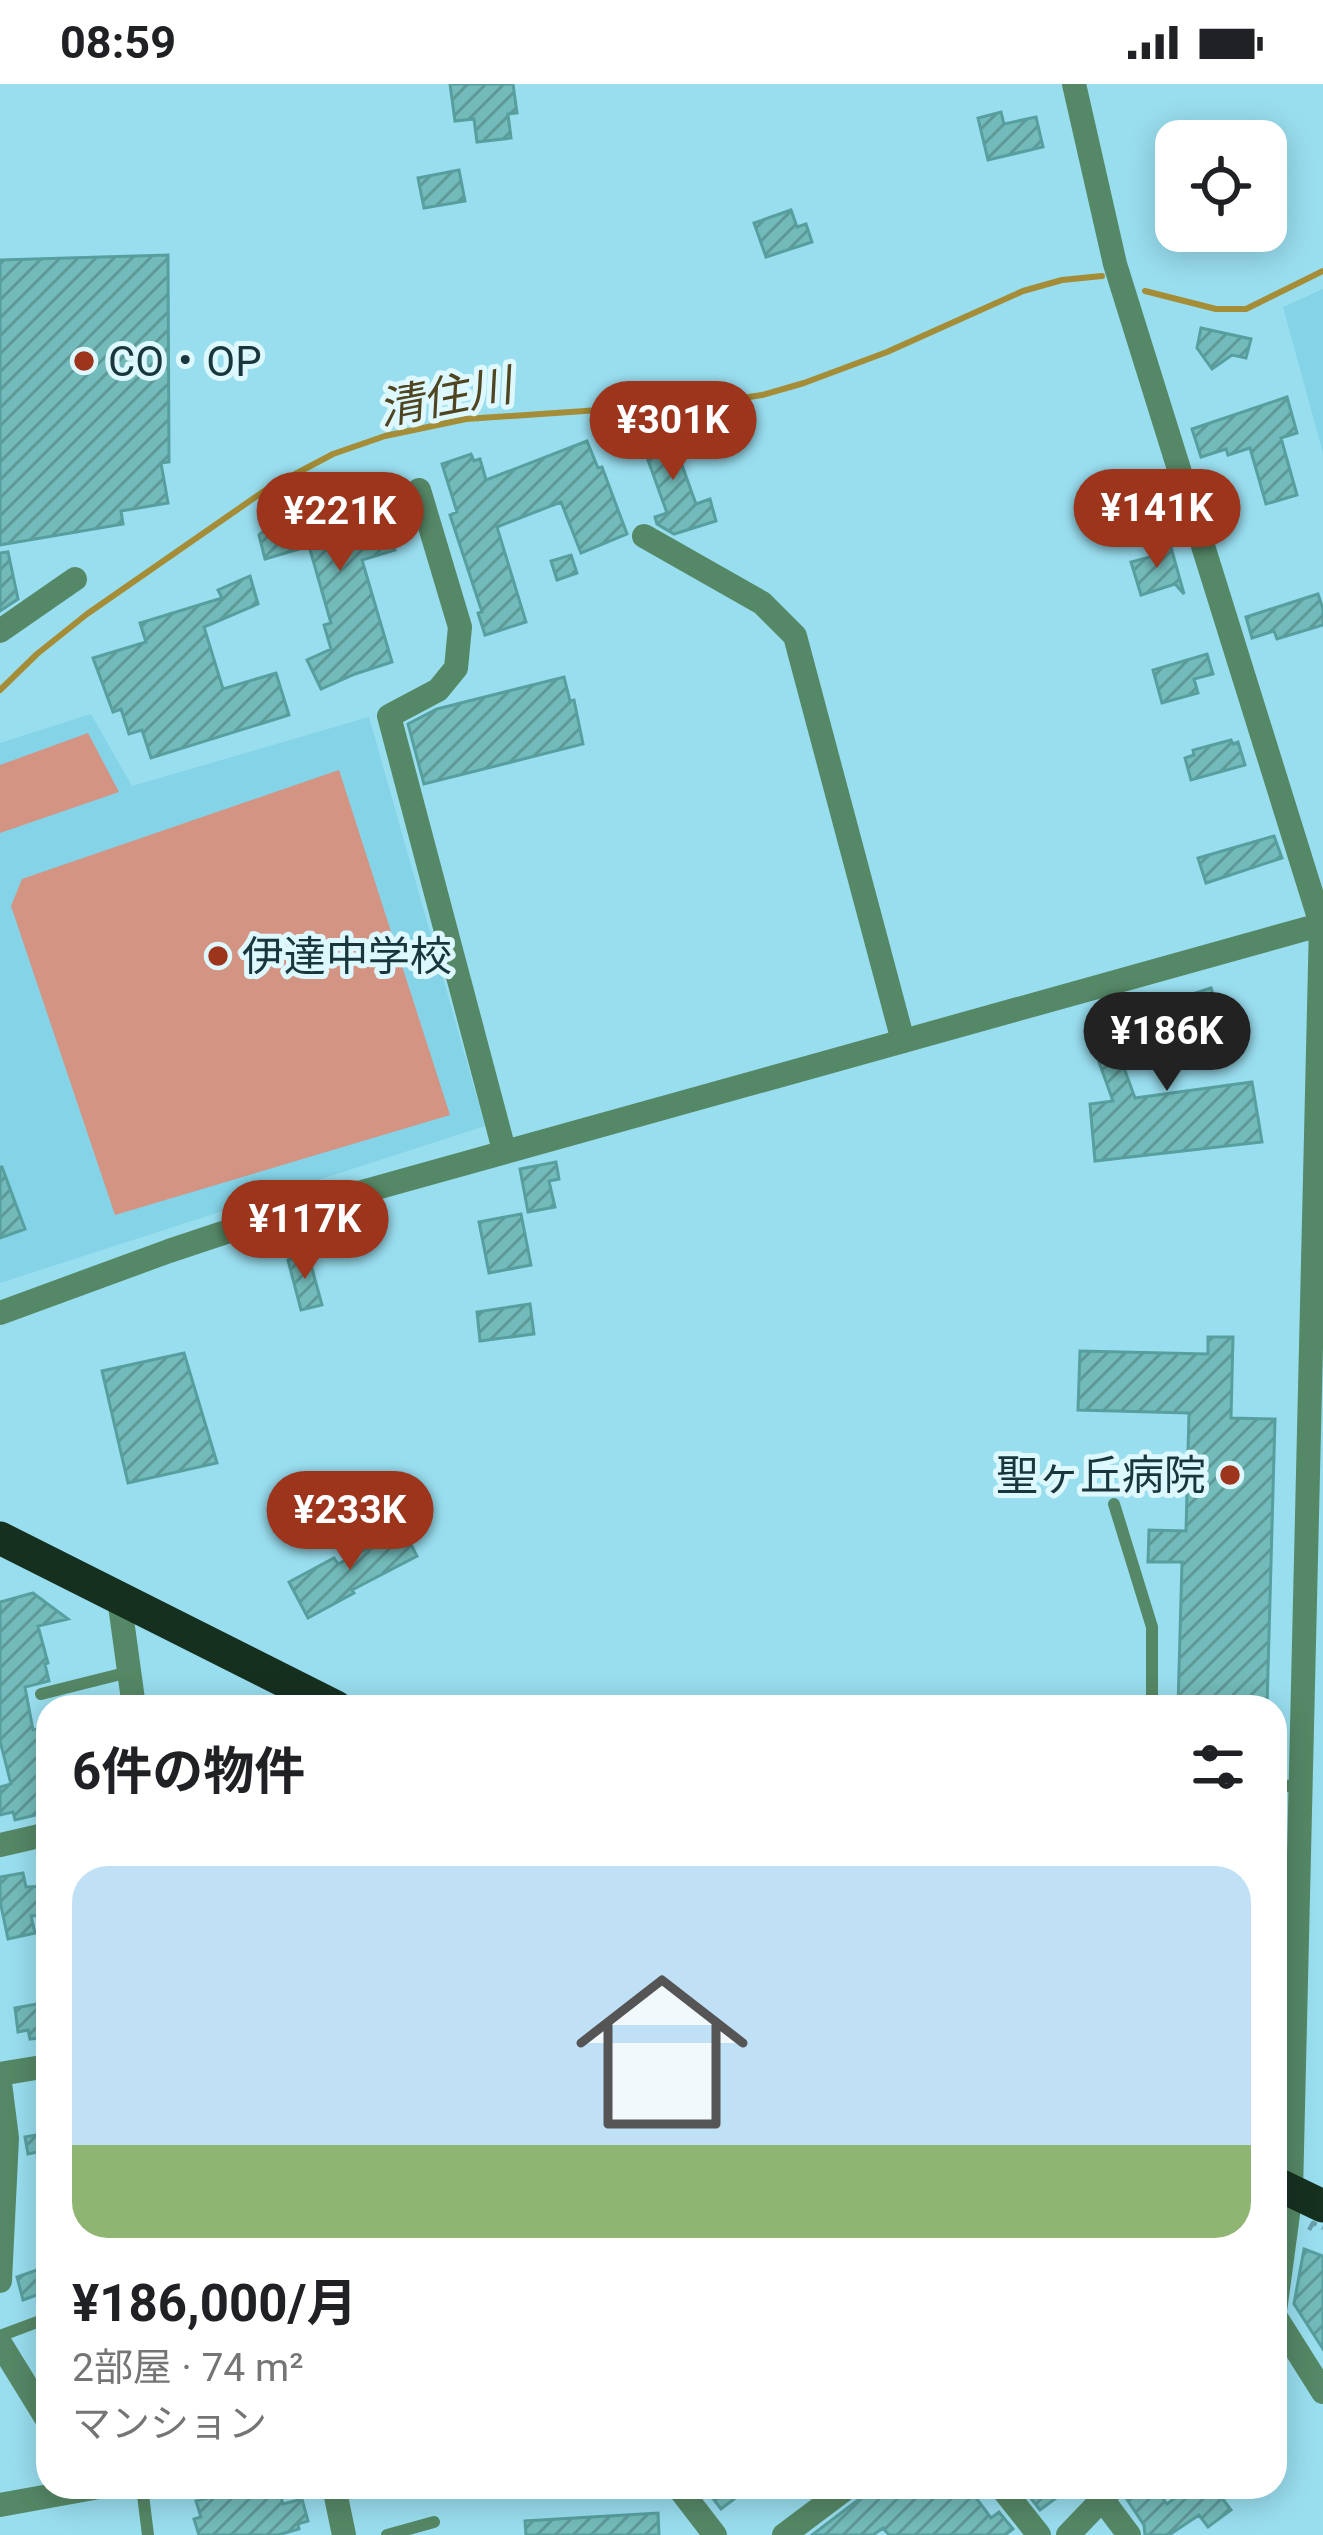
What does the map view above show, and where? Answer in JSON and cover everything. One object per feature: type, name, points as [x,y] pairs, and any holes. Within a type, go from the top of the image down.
[{"type":"highway","points":[[0,1538],[312,1695]]},
{"type":"highway","points":[[1287,2192],[1316,2218]]},
{"type":"street","points":[[1074,84],[1115,263],[1322,924],[1287,1786]]},
{"type":"street","points":[[419,490],[460,627],[456,668],[438,690],[389,716],[504,1150]]},
{"type":"street","points":[[644,536],[762,603],[795,636],[903,1041]]},
{"type":"street","points":[[0,631],[75,579]]},
{"type":"street","points":[[0,1313],[265,1219],[1322,924]]},
{"type":"street","points":[[119,1598],[132,1695]]},
{"type":"street","points":[[0,1846],[36,1837]]},
{"type":"street","points":[[0,2074],[36,2068]]},
{"type":"street","points":[[0,2083],[7,2138],[0,2282]]},
{"type":"street","points":[[1287,2333],[1323,2392]]},
{"type":"street","points":[[0,2340],[36,2401]]},
{"type":"street","points":[[0,2505],[36,2498]]},
{"type":"street","points":[[336,2499],[344,2535]]},
{"type":"street","points":[[687,2499],[715,2535]]},
{"type":"street","points":[[784,2535],[831,2499]]},
{"type":"street","points":[[1010,2499],[1039,2535]]},
{"type":"street","points":[[1069,2535],[1102,2499]]},
{"type":"street","points":[[1111,2499],[1129,2535]]},
{"type":"lane","points":[[1114,1504],[1152,1627],[1152,1695]]},
{"type":"lane","points":[[41,1694],[129,1672]]},
{"type":"lane","points":[[0,2340],[36,2324]]},
{"type":"lane","points":[[144,2499],[148,2535]]},
{"type":"lane","points":[[387,2535],[434,2522]]},
{"type":"path","points":[[1316,2218],[1313,2223],[1323,2228]]},
{"type":"shaded area","points":[[1323,289],[1323,453],[1283,307]]},
{"type":"shaded area","name":"伊達中学校","points":[[91,714],[132,786],[369,717],[485,1126],[0,1283],[0,743]]},
{"type":"shaded area","points":[[88,733],[119,792],[0,833],[0,765]]},
{"type":"shaded area","name":"伊達中学校","points":[[339,770],[450,1115],[115,1215],[11,906],[22,879]]},
{"type":"building","points":[[450,84],[513,84],[517,113],[508,114],[511,138],[477,142],[474,119],[455,121]]},
{"type":"building","points":[[1001,112],[1004,124],[1036,117],[1043,147],[988,160],[978,118]]},
{"type":"building","points":[[459,170],[465,201],[424,208],[418,178]]},
{"type":"building","points":[[791,210],[797,227],[806,224],[812,242],[766,257],[754,223]]},
{"type":"building","name":"CO・OP","points":[[168,255],[169,462],[161,463],[168,503],[121,511],[123,524],[0,545],[0,260]]},
{"type":"building","points":[[1201,328],[1251,339],[1246,358],[1232,355],[1212,369],[1197,348]]},
{"type":"building","points":[[1287,397],[1297,433],[1281,438],[1297,495],[1266,504],[1250,448],[1201,457],[1192,429]]},
{"type":"building","points":[[666,421],[696,504],[710,499],[716,521],[674,534],[657,524],[655,517],[667,513],[638,432]]},
{"type":"building","points":[[587,441],[627,534],[581,553],[561,502],[497,527],[526,622],[485,635],[450,515],[457,512],[442,464],[471,454],[474,461],[480,459],[486,480]]},
{"type":"building","points":[[376,483],[395,550],[362,560],[392,662],[321,689],[307,660],[331,649],[324,625],[331,623],[309,546],[265,559],[259,535],[291,506]]},
{"type":"building","points":[[1170,544],[1184,594],[1175,584],[1141,595],[1131,562],[1154,556],[1148,549]]},
{"type":"building","points":[[8,552],[18,599],[0,611],[0,553]]},
{"type":"building","points":[[571,555],[577,573],[557,580],[551,561]]},
{"type":"building","points":[[250,576],[258,604],[204,627],[223,689],[276,673],[289,715],[151,758],[142,730],[129,734],[121,709],[113,712],[93,658],[146,642],[140,623],[222,598],[218,590]]},
{"type":"building","points":[[1318,594],[1323,625],[1277,639],[1274,631],[1252,638],[1246,617]]},
{"type":"building","points":[[1207,654],[1213,674],[1194,679],[1198,693],[1162,703],[1153,670]]},
{"type":"building","points":[[564,677],[583,744],[424,784],[408,724],[437,709]]},
{"type":"building","points":[[1238,742],[1245,765],[1191,780],[1185,758],[1194,755],[1193,750]]},
{"type":"building","points":[[1274,836],[1282,858],[1206,883],[1198,858]]},
{"type":"building","points":[[1211,988],[1221,1020],[1120,1057],[1135,1098],[1252,1082],[1262,1142],[1095,1161],[1090,1104],[1113,1101],[1090,1037]]},
{"type":"building","points":[[556,1162],[559,1179],[549,1181],[555,1207],[528,1212],[520,1169]]},
{"type":"building","points":[[0,1167],[25,1229],[0,1238]]},
{"type":"building","points":[[521,1214],[531,1265],[489,1273],[479,1222]]},
{"type":"building","points":[[308,1254],[322,1305],[301,1310],[288,1260]]},
{"type":"building","points":[[530,1304],[534,1334],[480,1341],[477,1312]]},
{"type":"building","name":"聖ヶ丘病院","points":[[1208,1337],[1233,1337],[1231,1418],[1275,1419],[1267,1695],[1178,1695],[1182,1562],[1148,1562],[1149,1530],[1186,1531],[1189,1413],[1078,1410],[1080,1351],[1208,1354]]},
{"type":"building","points":[[184,1353],[217,1463],[128,1483],[102,1371]]},
{"type":"building","points":[[403,1529],[417,1556],[308,1618],[289,1582],[334,1558],[338,1564]]},
{"type":"building","points":[[33,1593],[68,1619],[38,1626],[49,1681],[25,1687],[36,1729],[36,1815],[15,1820],[13,1812],[0,1815],[0,1787],[11,1784],[0,1741],[0,1602]]},
{"type":"building","points":[[23,1873],[26,1887],[36,1887],[36,1916],[31,1916],[35,1933],[8,1939],[0,1877]]},
{"type":"building","points":[[36,2004],[36,2038],[30,2039],[28,2030],[18,2032],[15,2008]]},
{"type":"building","points":[[36,2135],[36,2152],[28,2154],[25,2137]]},
{"type":"building","points":[[1304,2249],[1323,2256],[1323,2349],[1294,2304]]},
{"type":"building","points":[[36,2270],[36,2295],[23,2300],[17,2277]]},
{"type":"building","points":[[282,2499],[283,2504],[302,2499],[308,2521],[278,2535],[199,2535],[196,2501]]},
{"type":"building","points":[[713,2499],[734,2499],[721,2509]]},
{"type":"building","points":[[859,2499],[977,2499],[991,2518],[999,2512],[1013,2529],[1005,2535],[889,2535],[883,2528],[873,2535],[812,2535]]},
{"type":"building","points":[[1031,2499],[1055,2499],[1040,2510]]},
{"type":"building","points":[[1127,2499],[1163,2499],[1167,2504],[1174,2499],[1223,2499],[1231,2510],[1208,2527],[1199,2515],[1169,2535],[1145,2535],[1144,2525]]},
{"type":"building","points":[[658,2513],[659,2535],[526,2535],[525,2521]]},
{"type":"waterway","name":"清住川","points":[[1145,291],[1216,309],[1246,309],[1323,271]]},
{"type":"waterway","name":"清住川","points":[[0,690],[87,614],[267,489],[333,454],[385,436],[466,419],[762,395],[887,352],[1023,291],[1102,276]]},
{"type":"place","name":"CO・OP","points":[[84,361]]},
{"type":"place","name":"伊達中学校","points":[[218,956]]},
{"type":"place","name":"聖ヶ丘病院","points":[[1230,1475]]}]
